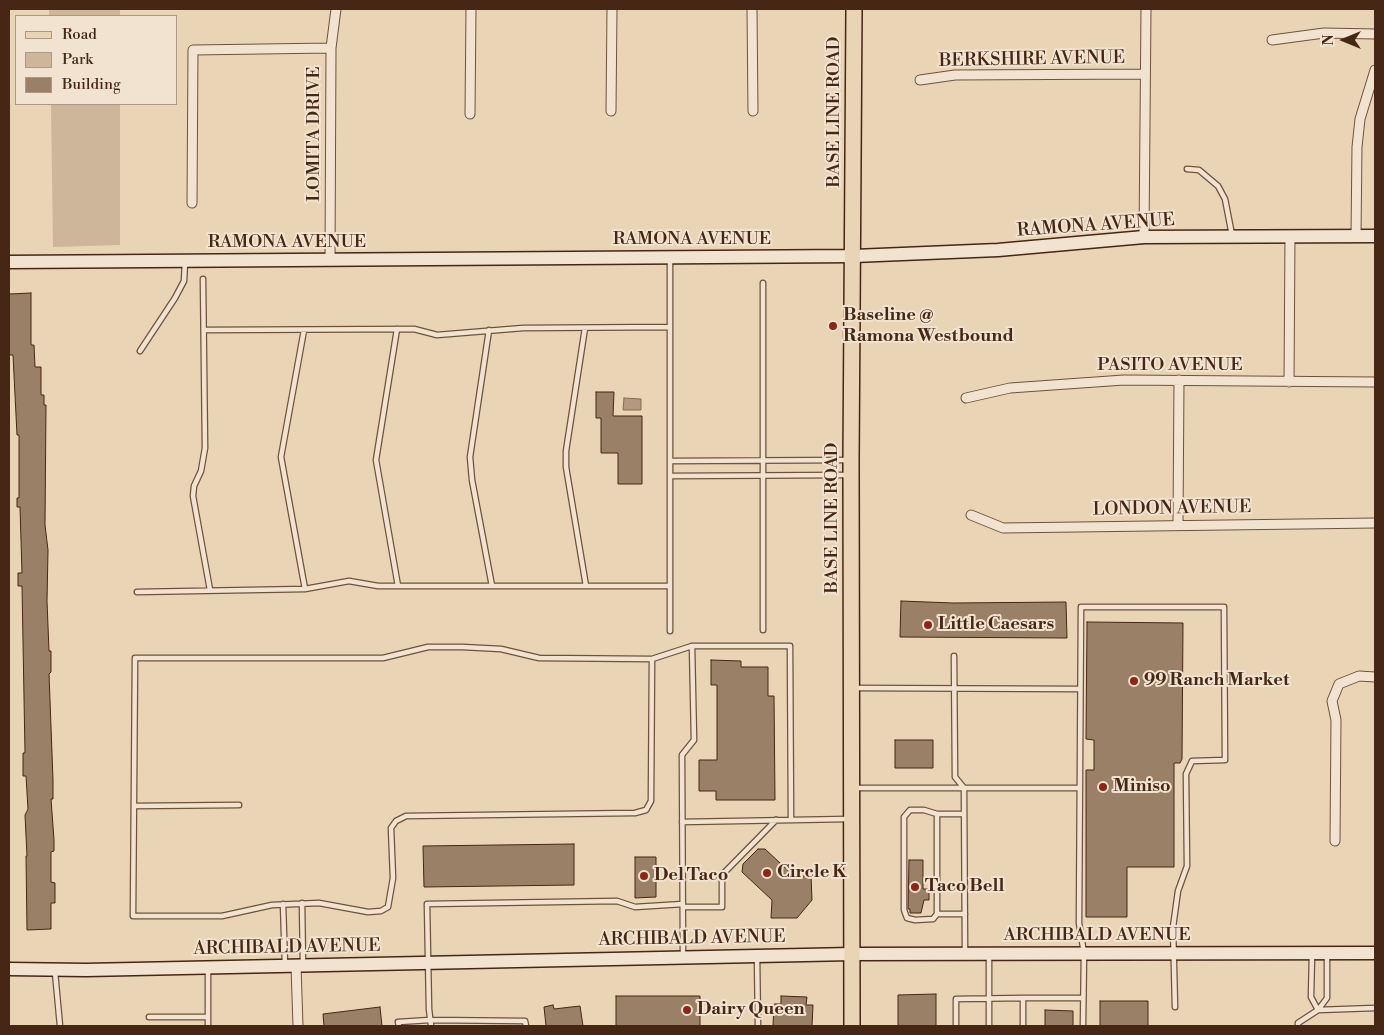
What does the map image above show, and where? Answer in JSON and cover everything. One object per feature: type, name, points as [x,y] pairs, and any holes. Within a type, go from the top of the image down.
[{"type":"main road","name":"BASE LINE ROAD","points":[[852,1026],[851,467],[854,256],[854,9]]},
{"type":"street","name":"LOMITA DRIVE","points":[[330,260],[332,48],[336,9]]},
{"type":"street","points":[[470,114],[471,9]]},
{"type":"street","points":[[611,111],[612,9]]},
{"type":"street","points":[[752,9],[753,111]]},
{"type":"street","points":[[1144,237],[1146,9]]},
{"type":"street","points":[[1272,40],[1324,33],[1375,34]]},
{"type":"street","points":[[192,203],[193,50],[332,48]]},
{"type":"street","points":[[1356,236],[1357,147],[1360,119],[1375,70]]},
{"type":"street","name":"BERKSHIRE AVENUE","points":[[920,80],[955,76],[1145,74]]},
{"type":"street","points":[[1289,382],[1290,236]]},
{"type":"street","name":"RAMONA AVENUE","points":[[9,262],[854,256],[998,250],[1144,237],[1375,236]]},
{"type":"street","name":"PASITO AVENUE","points":[[966,398],[1010,388],[1124,380],[1375,382]]},
{"type":"street","points":[[1178,524],[1179,380]]},
{"type":"street","name":"LONDON AVENUE","points":[[971,516],[1003,528],[1178,524],[1375,523]]},
{"type":"street","points":[[1334,842],[1336,720],[1332,701],[1339,684],[1358,676],[1375,677]]},
{"type":"street","name":"ARCHIBALD AVENUE","points":[[9,970],[295,966],[757,955],[1375,954]]},
{"type":"street","points":[[295,966],[298,1026]]},
{"type":"lane","points":[[1187,168],[1199,170],[1218,186],[1225,200],[1232,237]]},
{"type":"lane","points":[[670,257],[670,632]]},
{"type":"lane","points":[[140,350],[175,298],[184,281],[186,261]]},
{"type":"lane","points":[[203,279],[205,448],[201,471],[194,486],[193,496],[210,590]]},
{"type":"lane","points":[[763,630],[764,283]]},
{"type":"lane","points":[[204,330],[414,329],[437,335],[489,330],[670,327]]},
{"type":"lane","points":[[585,328],[567,443],[566,467],[586,586]]},
{"type":"lane","points":[[397,329],[376,460],[398,586]]},
{"type":"lane","points":[[304,330],[281,457],[305,589]]},
{"type":"lane","points":[[489,330],[470,457],[492,586]]},
{"type":"lane","points":[[670,461],[763,460],[851,467]]},
{"type":"lane","points":[[670,476],[763,475],[851,467]]},
{"type":"lane","points":[[137,592],[305,589],[349,581],[378,586],[670,586]]},
{"type":"lane","points":[[1083,1026],[1084,953],[1079,923],[1081,607],[1224,607],[1225,760],[1192,761],[1186,774],[1187,866],[1174,913],[1175,1007]]},
{"type":"lane","points":[[652,659],[651,801],[646,810],[626,813],[406,816],[396,820],[391,828],[393,878],[388,907],[381,912],[368,912],[319,903],[302,903],[283,904],[222,916],[133,916],[134,658],[384,658],[428,647],[462,647],[500,649],[539,658],[652,659],[692,646],[790,646],[791,820]]},
{"type":"lane","points":[[684,956],[682,755],[694,740],[692,646]]},
{"type":"lane","points":[[954,656],[955,777],[964,788],[965,954]]},
{"type":"lane","points":[[852,688],[954,690],[1079,689]]},
{"type":"lane","points":[[852,788],[1080,788]]},
{"type":"lane","points":[[134,806],[239,805]]},
{"type":"lane","points":[[937,814],[937,914],[933,919],[915,920],[907,918],[904,910],[904,817],[910,810],[924,810],[937,814],[964,814]]},
{"type":"lane","points":[[682,822],[852,819]]},
{"type":"lane","points":[[431,1026],[427,962],[427,904],[616,901],[635,906],[722,907],[722,875],[776,820]]},
{"type":"lane","points":[[295,966],[302,903]]},
{"type":"lane","points":[[283,904],[295,966]]},
{"type":"lane","points":[[937,914],[965,914]]},
{"type":"lane","points":[[1312,953],[1312,997],[1318,1010]]},
{"type":"lane","points":[[1298,1026],[1298,1024],[1318,1010],[1327,998],[1327,953]]},
{"type":"lane","points":[[989,954],[989,1026]]},
{"type":"lane","points":[[757,955],[758,1026]]},
{"type":"lane","points":[[208,967],[208,1026]]},
{"type":"lane","points":[[55,970],[60,1026]]},
{"type":"lane","points":[[1023,998],[1023,1026]]},
{"type":"lane","points":[[956,1026],[956,999],[1083,998]]},
{"type":"lane","points":[[1318,1010],[1375,1008]]},
{"type":"lane","points":[[149,1017],[208,1017]]},
{"type":"lane","points":[[399,1026],[398,1022],[430,1020],[525,1021],[526,1026]]},
{"type":"green space","points":[[49,9],[120,9],[120,15],[49,15]]},
{"type":"green space","points":[[51,105],[120,105],[120,245],[53,247]]},
{"type":"shaded area","points":[[624,398],[641,399],[641,410],[623,410]]},
{"type":"building","points":[[31,293],[31,345],[34,345],[35,367],[41,367],[41,395],[44,395],[44,405],[46,405],[45,525],[48,550],[47,601],[49,651],[51,651],[51,672],[49,674],[53,780],[53,799],[51,799],[54,840],[54,851],[51,852],[51,882],[55,883],[55,903],[51,903],[51,929],[27,930],[25,815],[28,809],[26,776],[23,776],[23,753],[25,753],[22,586],[18,586],[18,573],[22,573],[20,507],[17,507],[17,498],[19,498],[19,435],[17,435],[13,355],[9,355],[9,294]]},
{"type":"building","points":[[596,392],[614,392],[613,416],[642,416],[642,484],[618,484],[618,453],[601,453],[601,418],[596,418]]},
{"type":"building","points":[[901,601],[953,603],[1066,602],[1067,638],[900,637]]},
{"type":"building","points":[[1087,622],[1183,623],[1182,759],[1180,763],[1174,763],[1174,867],[1127,867],[1127,917],[1086,917],[1086,770],[1094,770],[1094,740],[1086,739]]},
{"type":"building","points":[[711,660],[741,661],[741,667],[768,667],[768,696],[774,696],[775,800],[716,800],[716,791],[699,791],[699,760],[717,760],[717,685],[711,685]]},
{"type":"building","points":[[895,740],[933,740],[933,768],[895,768]]},
{"type":"building","points":[[574,844],[574,885],[424,887],[423,846]]},
{"type":"building","points":[[758,849],[765,849],[794,876],[811,876],[812,900],[797,918],[771,918],[772,900],[742,872],[743,864]]},
{"type":"building","points":[[635,857],[656,857],[656,897],[635,898]]},
{"type":"building","name":"Taco Bell","points":[[909,860],[923,860],[923,889],[929,889],[929,900],[924,900],[921,913],[910,913],[910,909],[908,909]]},
{"type":"building","points":[[936,994],[936,1026],[898,1026],[898,995]]},
{"type":"building","points":[[616,996],[700,996],[700,1026],[616,1026]]},
{"type":"building","points":[[781,996],[807,997],[806,1005],[813,1005],[812,1026],[773,1026],[774,1004],[781,1004]]},
{"type":"building","points":[[1100,1001],[1148,1001],[1148,1026],[1100,1026]]},
{"type":"building","points":[[553,1005],[554,1009],[580,1006],[583,1026],[546,1026],[544,1007]]},
{"type":"building","points":[[380,1007],[382,1026],[324,1026],[323,1014]]},
{"type":"building","points":[[1045,1010],[1073,1011],[1073,1026],[1045,1026]]},
{"type":"place","name":"Baseline @ Ramona Westbound","points":[[833,326]]},
{"type":"place","name":"Little Caesars","points":[[928,625]]},
{"type":"place","name":"99 Ranch Market","points":[[1134,681]]},
{"type":"place","name":"Miniso","points":[[1103,787]]},
{"type":"place","name":"Circle K","points":[[767,873]]},
{"type":"place","name":"Del Taco","points":[[644,876]]},
{"type":"place","name":"Taco Bell","points":[[915,887]]},
{"type":"place","name":"Dairy Queen","points":[[687,1010]]}]
